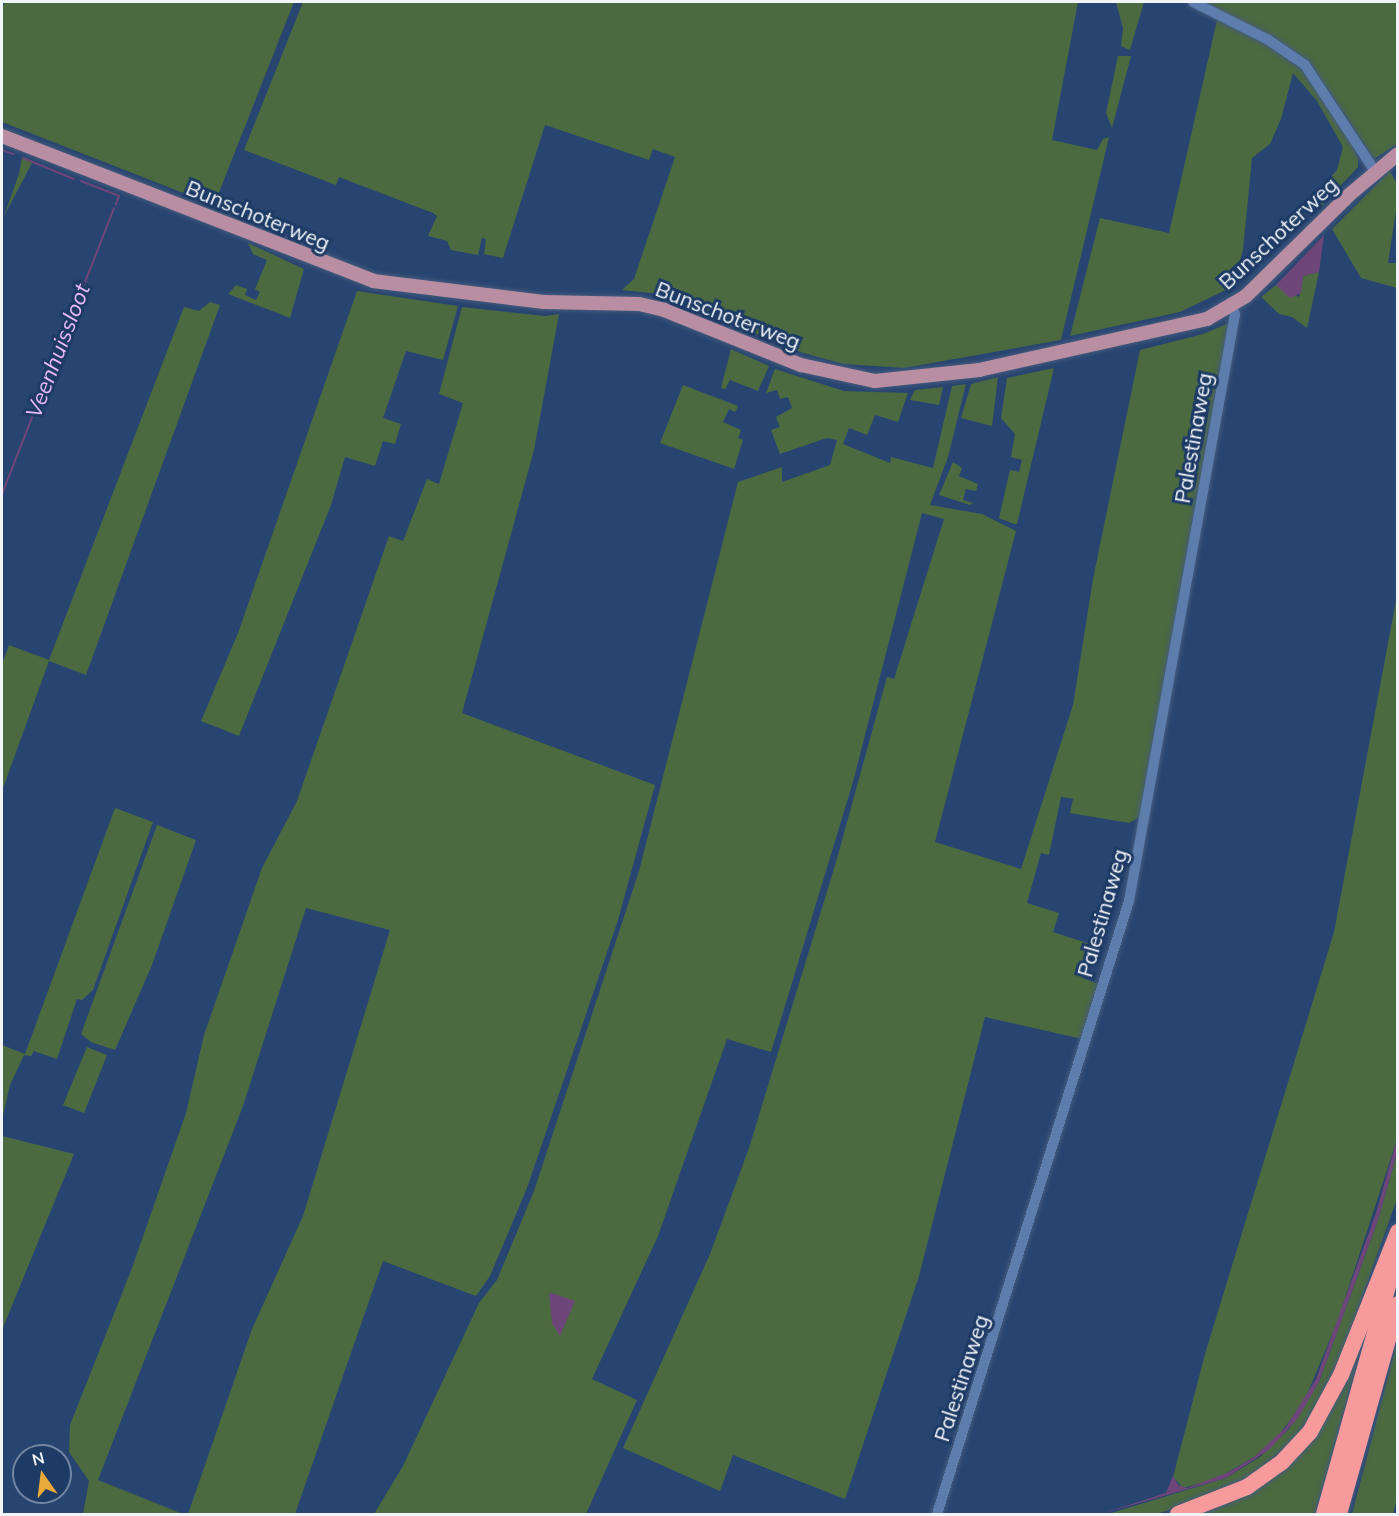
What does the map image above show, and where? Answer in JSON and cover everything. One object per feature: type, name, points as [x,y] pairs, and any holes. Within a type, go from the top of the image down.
[{"type":"highway","points":[[1178,1515],[1247,1487],[1282,1462],[1310,1432],[1335,1389],[1398,1232]]},
{"type":"highway","points":[[1324,1515],[1398,1251]]},
{"type":"highway","points":[[1339,1515],[1398,1304]]},
{"type":"main road","name":"Bunschoterweg","points":[[2,136],[373,281],[544,302],[639,304],[664,310],[801,366],[858,379],[916,380],[988,369],[1190,325],[1232,306],[1375,171],[1398,154]]},
{"type":"street","points":[[1193,2],[1267,39],[1305,64],[1375,171]]},
{"type":"street","name":"Palestinaweg","points":[[937,1515],[1129,901],[1235,314],[1232,306]]},
{"type":"green space","points":[[5,2],[294,2],[214,205],[2,122],[2,9]]},
{"type":"green space","points":[[303,2],[1078,2],[1052,140],[1097,150],[1103,139],[1109,137],[1061,340],[904,368],[843,364],[800,352],[660,294],[622,290],[634,279],[675,157],[653,149],[649,160],[545,125],[503,258],[484,254],[486,239],[482,238],[478,255],[451,250],[447,241],[428,236],[437,216],[433,213],[339,177],[336,185],[244,150]]},
{"type":"green space","points":[[1116,2],[1144,2],[1130,50],[1121,46],[1123,28]]},
{"type":"green space","points":[[1203,2],[1397,2],[1397,144],[1374,159],[1309,61],[1262,31]]},
{"type":"green space","points":[[1217,20],[1258,39],[1304,71],[1349,139],[1358,158],[1358,167],[1317,211],[1313,197],[1337,170],[1343,147],[1317,101],[1293,73],[1281,119],[1270,144],[1252,158],[1243,250],[1232,287],[1180,312],[1070,336],[1100,218],[1169,233]]},
{"type":"green space","points":[[1118,56],[1131,56],[1112,128],[1106,113]]},
{"type":"green space","points":[[22,157],[33,161],[4,216],[19,174]]},
{"type":"green space","points":[[1390,171],[1397,184],[1398,198],[1388,263],[1397,263],[1397,288],[1361,278],[1332,229]]},
{"type":"green space","points":[[248,243],[304,269],[290,318],[228,294],[236,285],[247,289],[245,295],[256,300],[260,292],[255,289],[267,260],[253,254]]},
{"type":"green space","points":[[1319,272],[1307,328],[1292,317],[1279,314],[1261,297],[1276,285],[1299,297],[1303,276]]},
{"type":"green space","points":[[357,291],[458,306],[443,360],[406,351],[383,418],[401,424],[395,444],[383,441],[375,466],[345,457],[331,505],[239,736],[201,721],[238,633]]},
{"type":"green space","points":[[210,302],[220,305],[86,675],[49,661],[2,791],[2,664],[9,645],[49,660],[184,307],[199,311]]},
{"type":"green space","points":[[462,307],[545,316],[559,314],[534,450],[462,713],[655,785],[618,920],[527,1188],[490,1276],[476,1296],[383,1261],[295,1514],[188,1514],[252,1329],[303,1216],[390,930],[306,908],[243,1106],[98,1480],[183,1514],[83,1514],[89,1481],[72,1456],[72,1444],[69,1444],[70,1425],[132,1268],[186,1113],[204,1035],[262,868],[297,801],[389,536],[403,541],[427,479],[439,484],[463,403],[439,394]]},
{"type":"green space","points":[[1229,323],[1140,817],[1129,823],[1070,813],[1073,799],[1061,797],[1049,855],[1041,853],[1027,903],[1059,913],[1053,932],[1093,945],[1082,978],[1099,984],[1082,1039],[985,1017],[919,1276],[845,1499],[733,1455],[720,1491],[623,1448],[710,1254],[749,1148],[836,862],[887,677],[894,679],[944,519],[922,513],[853,782],[771,1052],[727,1039],[658,1236],[592,1379],[637,1400],[586,1514],[374,1514],[403,1466],[479,1303],[497,1280],[534,1191],[639,871],[738,482],[782,467],[782,482],[830,465],[837,440],[827,438],[780,454],[771,430],[780,427],[776,417],[792,408],[788,397],[780,399],[777,390],[766,393],[775,369],[844,391],[908,393],[898,422],[875,415],[867,435],[849,428],[843,444],[890,463],[891,457],[933,468],[952,386],[966,384],[948,457],[930,505],[982,514],[1016,531],[935,842],[1021,869],[1073,705],[1093,579],[1140,350],[1203,334]]},
{"type":"green space","points":[[731,349],[769,366],[758,391],[730,380],[725,389],[721,388]]},
{"type":"green space","points":[[1054,368],[1017,524],[1014,524],[999,518],[1010,470],[1019,472],[1022,460],[1011,457],[1015,434],[1001,418],[1007,378]]},
{"type":"green space","points":[[998,377],[992,426],[961,418],[971,384]]},
{"type":"green space","points":[[683,385],[738,406],[735,412],[729,409],[723,422],[741,430],[738,438],[743,440],[734,469],[660,443]]},
{"type":"green space","points":[[943,387],[939,405],[910,400],[915,390]]},
{"type":"green space","points":[[953,462],[962,468],[959,476],[978,484],[976,491],[966,489],[963,500],[973,503],[970,505],[939,495]]},
{"type":"green space","points":[[1397,595],[1397,1139],[1338,1320],[1303,1404],[1276,1438],[1254,1457],[1216,1479],[1183,1488],[1173,1477],[1205,1354],[1334,932]]},
{"type":"green space","points":[[115,808],[153,822],[93,990],[82,1000],[77,999],[57,1059],[34,1051],[31,1056],[24,1055],[10,1085],[2,1119],[2,1045],[25,1054]]},
{"type":"green space","points":[[157,825],[196,840],[152,965],[115,1050],[91,1042],[81,1034]]},
{"type":"green space","points":[[87,1047],[107,1055],[84,1113],[63,1105]]},
{"type":"green space","points":[[2,1136],[74,1154],[2,1330]]},
{"type":"green space","points":[[1397,1153],[1397,1199],[1335,1373],[1305,1428],[1257,1473],[1205,1499],[1156,1514],[1108,1514],[1226,1478],[1260,1457],[1289,1429],[1319,1382],[1378,1220]]},
{"type":"green space","points":[[1375,1299],[1315,1514],[1189,1514],[1284,1464]]},
{"type":"green space","points":[[1397,1342],[1398,1494],[1393,1514],[1352,1514]]},
{"type":"shaded area","points":[[1324,235],[1319,272],[1303,276],[1301,293],[1290,298],[1276,285]]},
{"type":"shaded area","points":[[1397,1139],[1397,1153],[1378,1220],[1319,1382],[1298,1418],[1270,1449],[1226,1478],[1101,1514],[1166,1493],[1173,1476],[1178,1485],[1187,1488],[1229,1472],[1254,1457],[1286,1427],[1316,1379],[1376,1213]]},
{"type":"shaded area","points":[[549,1292],[575,1301],[560,1336],[552,1323]]},
{"type":"waterway","name":"Veenhuissloot","points":[[2,150],[13,154]]},
{"type":"waterway","name":"Veenhuissloot","points":[[23,158],[74,179]]},
{"type":"waterway","name":"Veenhuissloot","points":[[81,181],[119,196],[116,204]]},
{"type":"waterway","name":"Veenhuissloot","points":[[2,494],[114,208]]}]
